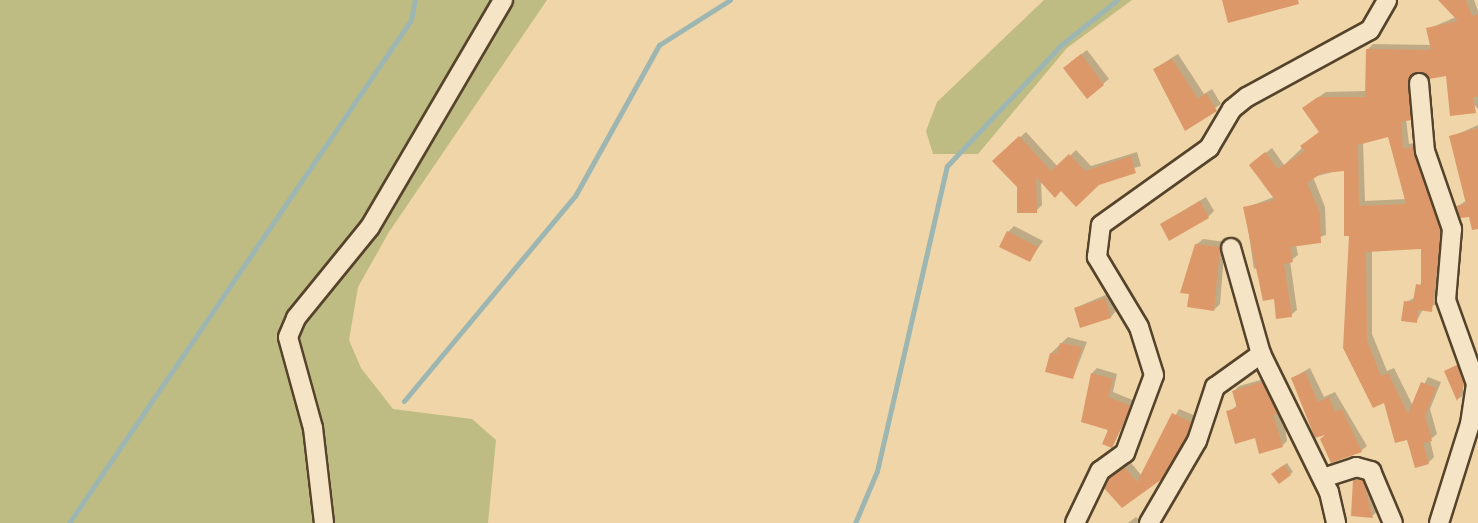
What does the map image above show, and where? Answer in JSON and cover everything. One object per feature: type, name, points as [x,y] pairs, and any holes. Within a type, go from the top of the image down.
[{"type":"street","points":[[324,523],[314,428],[288,337],[296,318],[370,227],[502,0]]},
{"type":"street","points":[[1076,523],[1100,471],[1125,453],[1154,375],[1139,327],[1097,257],[1101,225],[1209,148],[1232,110],[1247,97],[1370,30],[1387,0]]},
{"type":"street","points":[[1419,84],[1425,151],[1452,229],[1446,300],[1476,384],[1470,424],[1439,523]]},
{"type":"street","points":[[1232,248],[1261,354],[1311,465],[1323,478],[1336,523]]},
{"type":"street","points":[[1149,523],[1197,441],[1215,387],[1261,354]]},
{"type":"street","points":[[1323,478],[1356,467],[1371,471],[1393,523]]},
{"type":"shaded area","points":[[0,0],[547,0],[389,232],[358,287],[349,340],[361,368],[393,409],[472,419],[496,440],[488,523],[0,523]]},
{"type":"shaded area","points":[[1044,0],[1132,0],[1067,48],[978,154],[933,154],[926,131],[937,102]]},
{"type":"building","points":[[1222,0],[1298,0],[1299,4],[1228,23]]},
{"type":"building","points":[[1438,0],[1466,0],[1472,16],[1478,14],[1478,97],[1473,97],[1476,113],[1450,116],[1446,76],[1429,79],[1419,72],[1409,79],[1411,120],[1401,122],[1403,149],[1413,147],[1441,230],[1432,312],[1418,310],[1417,323],[1401,321],[1404,301],[1413,302],[1416,284],[1421,285],[1421,249],[1366,252],[1367,341],[1381,376],[1388,373],[1408,414],[1421,382],[1436,388],[1425,416],[1432,441],[1423,443],[1429,464],[1415,468],[1407,440],[1395,443],[1384,403],[1373,408],[1343,348],[1349,236],[1344,236],[1344,171],[1322,173],[1307,183],[1320,213],[1321,243],[1290,247],[1293,262],[1284,264],[1292,317],[1276,319],[1274,299],[1263,301],[1243,207],[1275,200],[1249,165],[1265,152],[1278,169],[1305,151],[1300,146],[1319,132],[1302,108],[1318,97],[1365,97],[1366,49],[1431,50],[1426,28],[1458,21]],"holes":[[[1388,137],[1406,204],[1359,206],[1358,145]]]},
{"type":"building","points":[[1081,54],[1104,85],[1087,99],[1063,68]]},
{"type":"building","points":[[1172,59],[1198,99],[1206,93],[1217,111],[1185,131],[1153,69]]},
{"type":"building","points":[[1478,128],[1478,229],[1472,230],[1469,217],[1460,218],[1456,206],[1466,204],[1449,136]]},
{"type":"building","points":[[1019,136],[1051,171],[1069,154],[1085,171],[1131,156],[1136,173],[1099,185],[1076,207],[1061,191],[1055,198],[1036,177],[1037,213],[1017,213],[1017,187],[992,161]]},
{"type":"building","points":[[1200,201],[1209,218],[1169,241],[1160,224]]},
{"type":"building","points":[[1007,231],[1038,247],[1030,262],[999,247]]},
{"type":"building","points":[[1195,244],[1220,247],[1214,311],[1187,307],[1189,294],[1180,293]]},
{"type":"building","points":[[1105,298],[1111,318],[1080,328],[1074,308]]},
{"type":"building","points":[[1060,343],[1082,347],[1073,379],[1045,372],[1050,353],[1057,354]]},
{"type":"building","points":[[1457,365],[1464,385],[1457,401],[1444,371]]},
{"type":"building","points":[[1305,372],[1318,402],[1329,397],[1335,412],[1342,409],[1362,452],[1331,463],[1320,439],[1325,435],[1315,438],[1291,378]]},
{"type":"building","points":[[1091,373],[1113,379],[1108,397],[1131,406],[1112,448],[1102,444],[1108,430],[1081,422]]},
{"type":"building","points":[[1262,382],[1278,414],[1273,415],[1283,447],[1259,454],[1255,438],[1235,444],[1226,411],[1237,408],[1232,391]]},
{"type":"building","points":[[1172,413],[1191,422],[1187,436],[1162,479],[1122,508],[1104,488],[1109,478],[1124,467],[1137,482]]},
{"type":"building","points":[[1284,465],[1291,475],[1279,484],[1271,474]]},
{"type":"building","points":[[1353,480],[1363,480],[1373,518],[1351,516]]},
{"type":"waterway","points":[[69,523],[411,20],[415,0]]},
{"type":"waterway","points":[[404,401],[575,196],[659,45],[730,0]]},
{"type":"waterway","points":[[855,523],[877,471],[947,166],[1060,46],[1117,0]]}]
